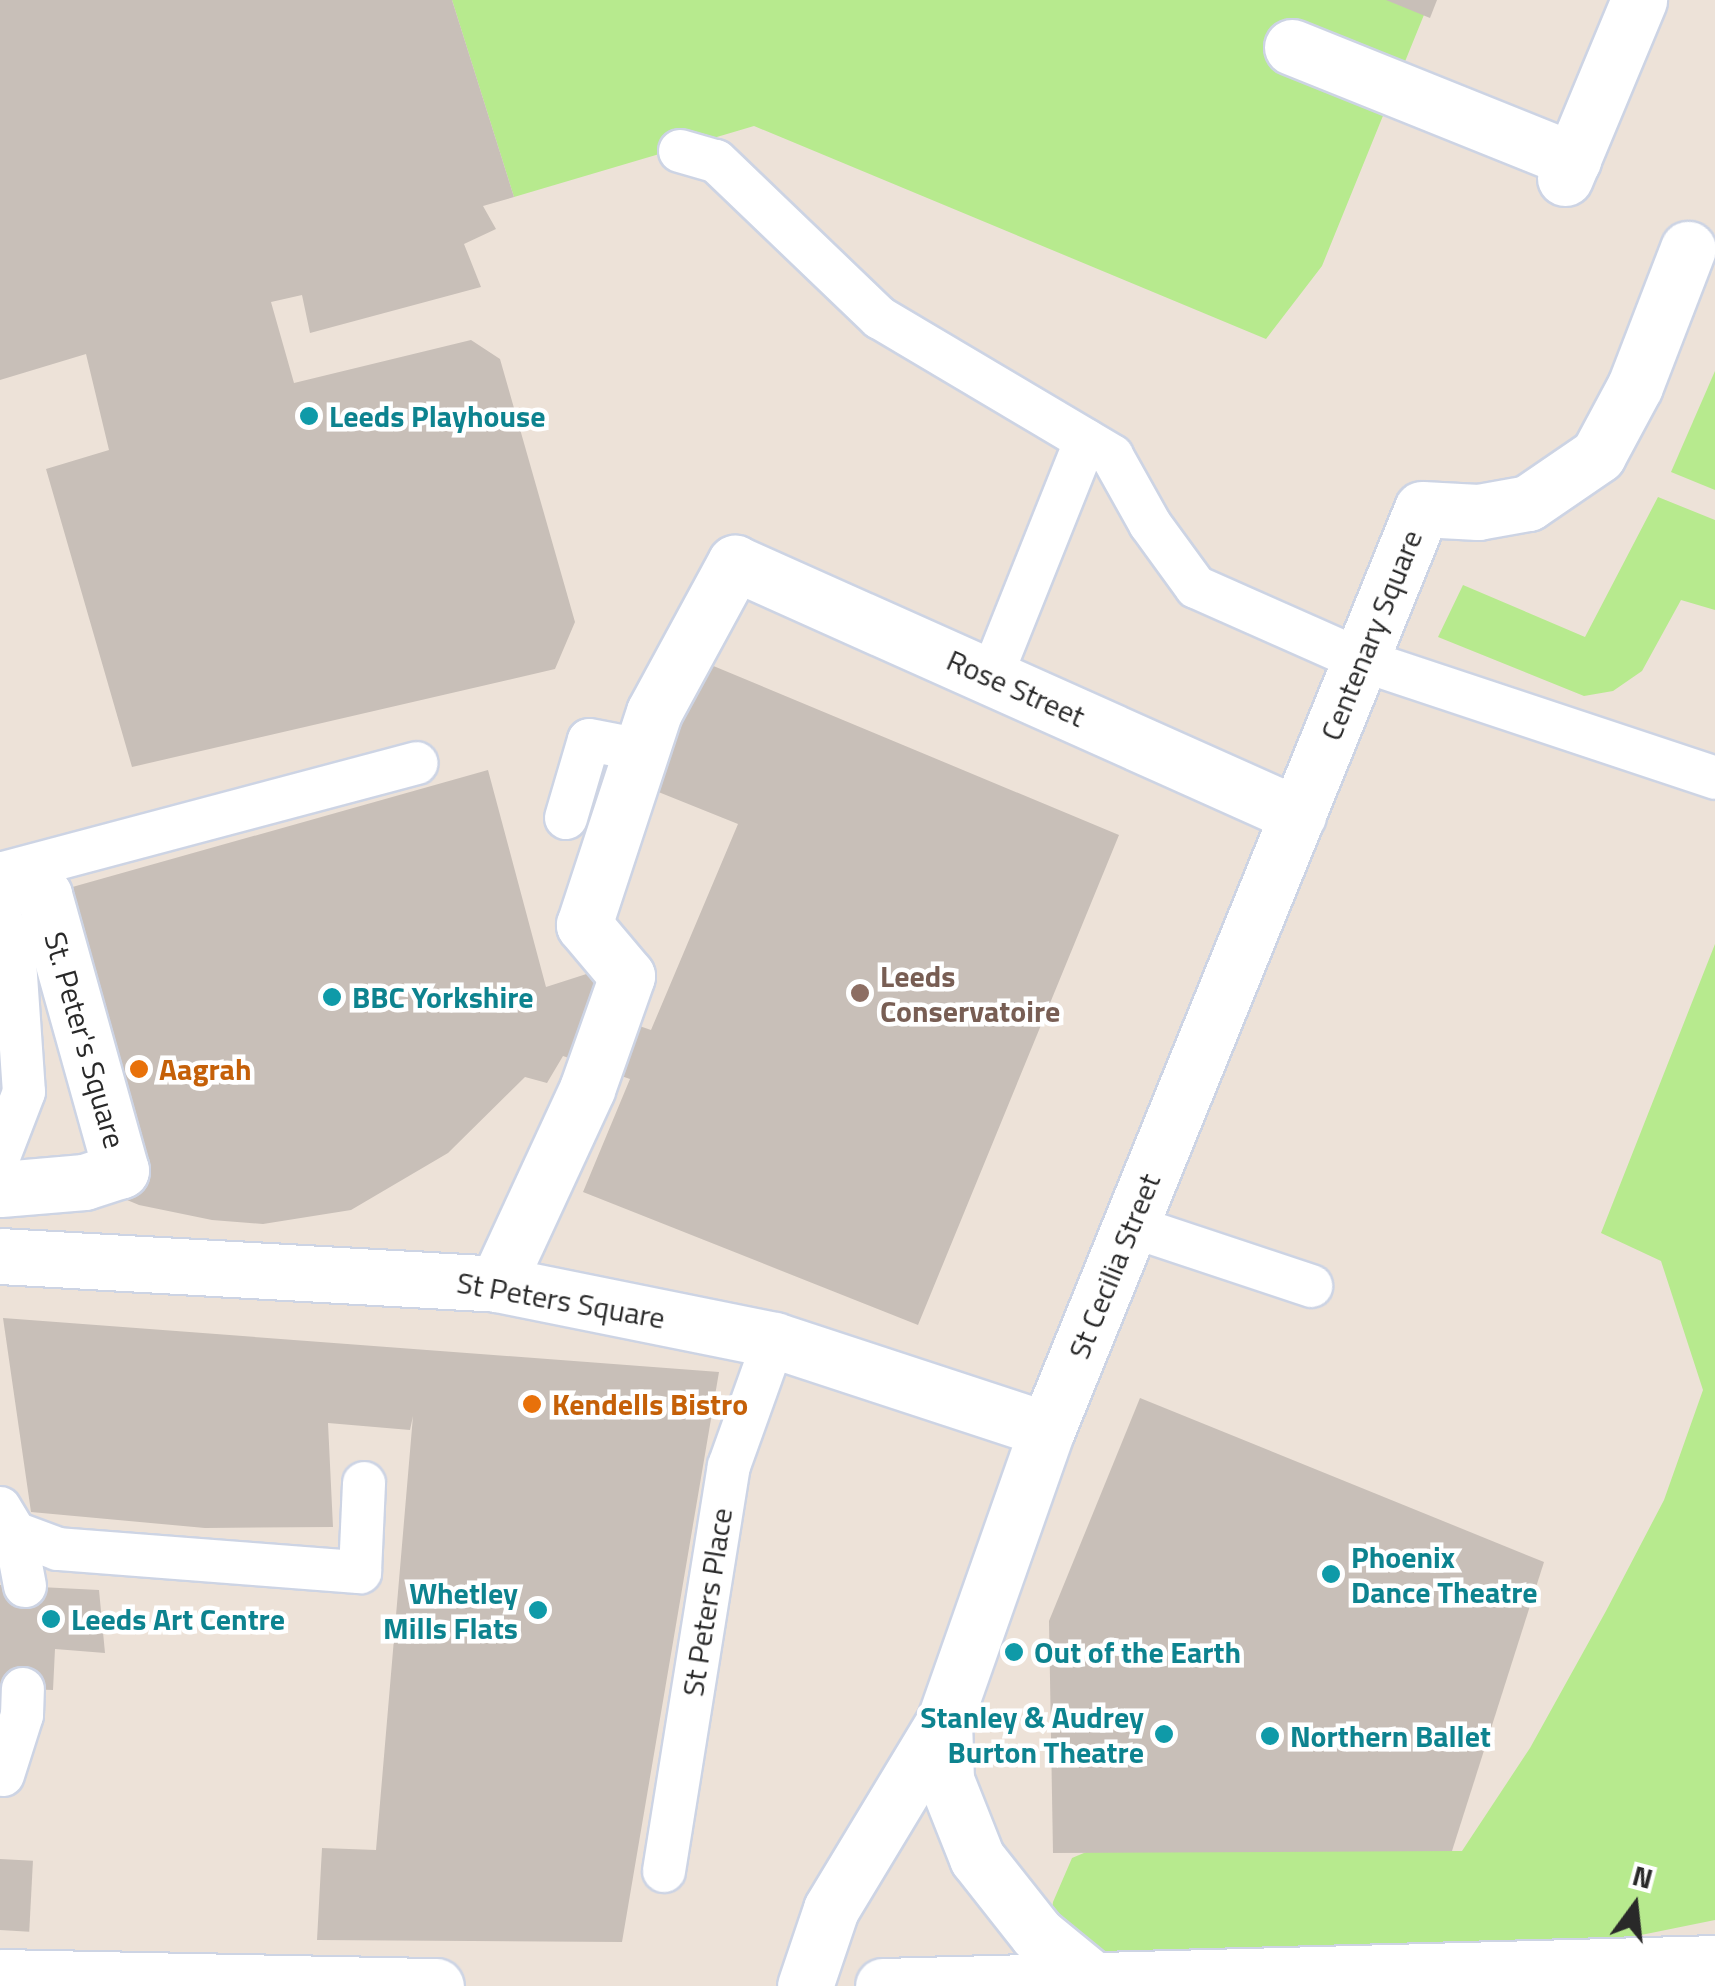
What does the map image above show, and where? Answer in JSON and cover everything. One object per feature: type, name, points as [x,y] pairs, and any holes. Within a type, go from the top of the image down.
[{"type":"street","points":[[1292,47],[1569,169],[1639,0]]},
{"type":"street","name":"Centenary Square","points":[[1298,815],[1422,510],[1478,512],[1528,503],[1598,454],[1635,386],[1688,249]]},
{"type":"street","name":"Rose Street","points":[[642,750],[654,712],[735,563],[1298,815]]},
{"type":"street","points":[[497,1284],[587,1090],[627,976],[584,925],[642,750]]},
{"type":"street","name":"St Cecilia Street","points":[[805,1986],[831,1909],[944,1722],[1046,1430],[1298,815]]},
{"type":"street","name":"St. Peter's Square","points":[[0,877],[27,883],[44,895],[121,1170],[84,1182],[0,1190]]},
{"type":"street","name":"St Peters Square","points":[[1,1248],[497,1284],[774,1340],[1046,1430]]},
{"type":"street","name":"St Cecilia Street","points":[[944,1722],[946,1780],[977,1858],[1037,1934],[1092,1979]]},
{"type":"street","points":[[882,1986],[1715,1963]]},
{"type":"street","points":[[0,1977],[436,1986]]},
{"type":"lane","points":[[680,150],[716,161],[880,318],[1112,456],[1150,524],[1196,587],[1361,660],[1715,778]]},
{"type":"lane","points":[[991,677],[1086,440]]},
{"type":"lane","points":[[566,818],[589,740],[642,750]]},
{"type":"lane","points":[[0,877],[416,763]]},
{"type":"lane","points":[[0,916],[15,961],[24,1092],[0,1154]]},
{"type":"lane","points":[[1131,1226],[1311,1286]]},
{"type":"lane","name":"St Peters Place","points":[[664,1871],[728,1466],[774,1340]]},
{"type":"lane","points":[[8,1521],[58,1548],[360,1572],[364,1483]]},
{"type":"lane","points":[[8,1521],[26,1586]]},
{"type":"lane","points":[[3,1776],[22,1715],[23,1689]]},
{"type":"green space","points":[[452,0],[1430,0],[1322,266],[1266,339],[754,126],[514,197]]},
{"type":"green space","points":[[1715,371],[1715,490],[1671,472]]},
{"type":"green space","points":[[1658,497],[1715,520],[1715,610],[1681,600],[1642,671],[1613,691],[1584,696],[1438,637],[1463,585],[1585,637]]},
{"type":"green space","points":[[1715,944],[1715,1920],[1508,1962],[1143,1975],[1048,1938],[1053,1902],[1072,1858],[1091,1850],[1462,1851],[1530,1748],[1606,1611],[1664,1500],[1703,1390],[1661,1261],[1601,1233]]},
{"type":"building","name":"Leeds Playhouse","points":[[0,0],[452,0],[514,197],[483,206],[496,229],[464,244],[481,287],[310,333],[302,295],[271,302],[294,383],[471,340],[500,359],[575,622],[555,669],[132,767],[46,469],[109,450],[86,354],[0,380]]},
{"type":"building","points":[[1386,0],[1437,0],[1430,18]]},
{"type":"building","points":[[699,660],[1119,835],[918,1325],[583,1192],[630,1079],[563,1056],[547,1083],[525,1077],[448,1153],[351,1210],[263,1224],[212,1220],[139,1205],[84,1182],[121,1170],[44,895],[488,770],[546,987],[602,969],[587,1008],[651,1030],[738,824],[646,787]]},
{"type":"building","name":"Whetley Mills Flats","points":[[3,1318],[719,1372],[622,1942],[317,1940],[322,1848],[376,1850],[413,1416],[410,1430],[328,1423],[333,1527],[205,1528],[31,1512]]},
{"type":"building","name":"Northern Ballet","points":[[1140,1398],[1544,1562],[1452,1851],[1053,1853],[1049,1621]]},
{"type":"building","name":"Leeds Art Centre","points":[[0,1585],[99,1590],[105,1653],[55,1649],[53,1690],[0,1688]]},
{"type":"building","points":[[0,1859],[33,1861],[29,1932],[0,1930]]},
{"type":"place","name":"Leeds Playhouse","points":[[309,416]]},
{"type":"place","name":"Leeds Conservatoire","points":[[860,993]]},
{"type":"place","name":"BBC Yorkshire","points":[[332,997]]},
{"type":"place","name":"Aagrah","points":[[139,1069]]},
{"type":"place","name":"Kendells Bistro","points":[[532,1404]]},
{"type":"place","name":"Phoenix Dance Theatre","points":[[1331,1574]]},
{"type":"place","name":"Whetley Mills Flats","points":[[538,1610]]},
{"type":"place","name":"Leeds Art Centre","points":[[51,1619]]},
{"type":"place","name":"Out of the Earth","points":[[1014,1652]]},
{"type":"place","name":"Stanley & Audrey Burton Theatre","points":[[1164,1734]]},
{"type":"place","name":"Northern Ballet","points":[[1270,1736]]}]
